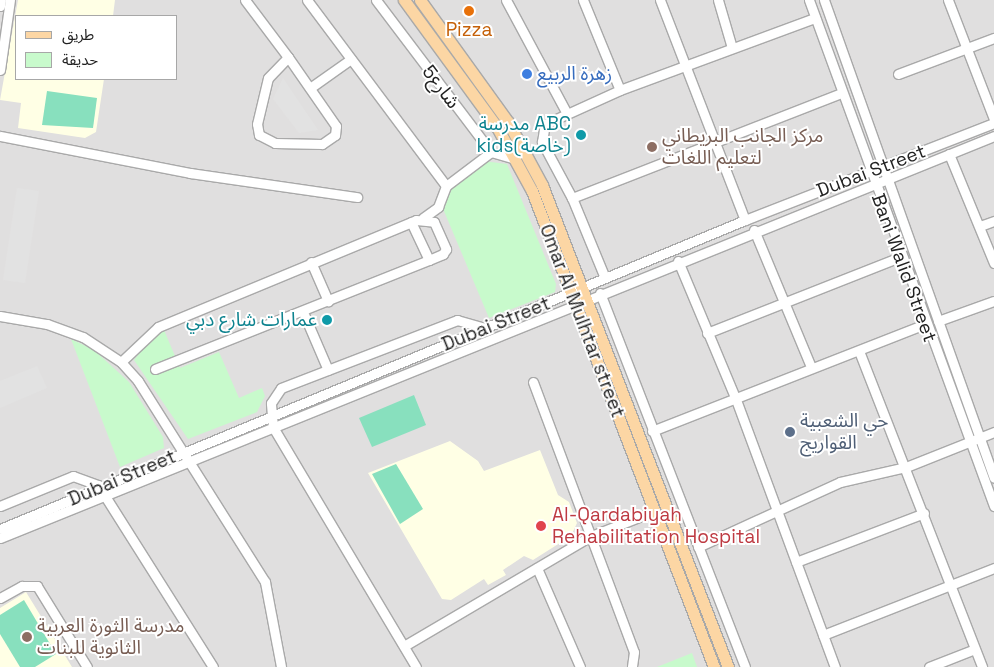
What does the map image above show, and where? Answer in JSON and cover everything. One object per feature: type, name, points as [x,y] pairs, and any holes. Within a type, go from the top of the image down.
[{"type":"main road","name":"Omar Al Mulhtar street","points":[[404,0],[516,159],[574,299],[714,667]]},
{"type":"main road","points":[[420,0],[526,153],[585,294],[728,667]]},
{"type":"street","points":[[0,6],[1,0]]},
{"type":"street","points":[[0,70],[10,0]]},
{"type":"street","points":[[245,0],[288,57],[336,126],[335,135],[322,144],[309,146],[275,143],[259,135],[257,124],[268,78],[288,57]]},
{"type":"street","points":[[307,0],[446,186]]},
{"type":"street","name":"شارع5","points":[[376,0],[491,152]]},
{"type":"street","points":[[506,0],[566,112]]},
{"type":"street","points":[[583,0],[620,90]]},
{"type":"street","points":[[660,0],[712,141],[745,220]]},
{"type":"street","points":[[718,0],[732,48]]},
{"type":"street","name":"Bani Walid Street","points":[[809,0],[868,172],[994,506]]},
{"type":"street","name":"Bani Walid Street","points":[[824,0],[881,167],[994,478]]},
{"type":"street","points":[[948,0],[994,121]]},
{"type":"street","points":[[605,278],[572,198],[540,136],[545,124],[566,112],[620,90],[684,68],[732,48],[815,18]]},
{"type":"street","points":[[898,74],[994,38]]},
{"type":"street","points":[[310,88],[351,59]]},
{"type":"street","points":[[572,198],[712,141],[841,93]]},
{"type":"street","name":"Dubai Street","points":[[0,529],[102,488],[273,427],[574,299],[585,294],[605,278],[994,121]]},
{"type":"street","points":[[0,136],[190,173],[357,196]]},
{"type":"street","name":"Dubai Street","points":[[585,294],[600,293],[754,230],[994,136]]},
{"type":"street","points":[[121,362],[158,327],[311,262],[423,218],[438,207],[446,186],[491,152],[516,159]]},
{"type":"street","points":[[949,154],[994,263]]},
{"type":"street","points":[[155,369],[303,312],[429,260],[446,249],[434,222],[423,218]]},
{"type":"street","points":[[980,226],[994,221]]},
{"type":"street","points":[[412,222],[429,260]]},
{"type":"street","points":[[754,230],[811,367]]},
{"type":"street","points":[[707,333],[900,257]]},
{"type":"street","points":[[678,261],[735,397],[835,667]]},
{"type":"street","points":[[311,262],[328,302]]},
{"type":"street","points":[[600,293],[745,667]]},
{"type":"street","name":"Dubai Street","points":[[0,538],[107,497],[269,417],[488,329],[574,299]]},
{"type":"street","points":[[938,321],[994,301]]},
{"type":"street","points":[[303,312],[328,370]]},
{"type":"street","points":[[0,316],[66,330],[121,362],[146,392],[265,582],[281,667]]},
{"type":"street","points":[[416,667],[273,427],[269,417],[281,388],[457,320],[488,329]]},
{"type":"street","points":[[652,431],[811,367],[859,351],[925,324]]},
{"type":"street","points":[[859,351],[924,513],[982,667]]},
{"type":"street","points":[[533,382],[634,652],[632,667]]},
{"type":"street","points":[[698,547],[859,475],[906,467],[994,432]]},
{"type":"street","points":[[0,506],[73,476],[102,488],[213,667]]},
{"type":"street","points":[[404,646],[591,536],[654,511]]},
{"type":"street","points":[[796,562],[924,513]]},
{"type":"street","points":[[538,568],[580,667]]},
{"type":"street","points":[[823,635],[994,568]]},
{"type":"street","points":[[0,598],[26,584],[37,586],[87,667]]},
{"type":"street","points":[[929,667],[976,649]]},
{"type":"shaded area","points":[[0,0],[994,0],[994,667],[0,667]]},
{"type":"shaded area","points":[[18,0],[115,0],[113,15],[15,15]]},
{"type":"shaded area","points":[[15,17],[15,80],[104,80],[96,132],[85,138],[18,128],[21,103],[0,100]]},
{"type":"shaded area","points":[[283,78],[318,130],[299,133],[273,99]]},
{"type":"shaded area","points":[[17,188],[39,191],[25,283],[3,280]]},
{"type":"shaded area","points":[[37,366],[47,388],[0,408],[0,381]]},
{"type":"shaded area","points":[[450,441],[478,461],[484,471],[540,450],[558,495],[569,502],[577,523],[571,536],[533,560],[524,556],[503,570],[506,575],[488,585],[484,579],[451,600],[442,599],[368,473]]},
{"type":"shaded area","name":"مدرسة الثورة العربية الثانوية للبنات","points":[[26,592],[72,667],[0,667],[0,608]]},
{"type":"green space","points":[[47,91],[97,98],[93,128],[42,125]]},
{"type":"green space","points":[[483,161],[507,164],[556,284],[555,292],[489,318],[441,204],[444,190]]},
{"type":"green space","points":[[164,330],[180,368],[219,352],[239,398],[262,388],[265,396],[257,412],[188,439],[134,360],[153,335]]},
{"type":"green space","points":[[71,339],[94,350],[129,382],[163,437],[164,448],[120,467]]},
{"type":"green space","points":[[414,395],[426,425],[372,447],[359,418]]},
{"type":"green space","points":[[396,464],[423,509],[400,524],[372,474]]},
{"type":"green space","name":"مدرسة الثورة العربية الثانوية للبنات","points":[[24,600],[56,654],[35,667],[20,667],[0,634],[0,615]]},
{"type":"green space","points":[[692,653],[697,667],[657,667]]},
{"type":"place","name":"Pizza","points":[[469,11]]},
{"type":"place","name":"زهرة الربيع","points":[[527,74]]},
{"type":"place","name":"مدرسة ABC kids(خاصة)","points":[[581,135]]},
{"type":"place","name":"مركز الجانب البريطاني لتعليم اللغات","points":[[652,147]]},
{"type":"place","name":"عمارات شارع دبي","points":[[327,320]]},
{"type":"place","name":"حي الشعبية القواريج","points":[[790,432]]},
{"type":"place","name":"Al-Qardabiyah Rehabilitation Hospital","points":[[541,526]]},
{"type":"place","name":"مدرسة الثورة العربية الثانوية للبنات","points":[[27,637]]}]
